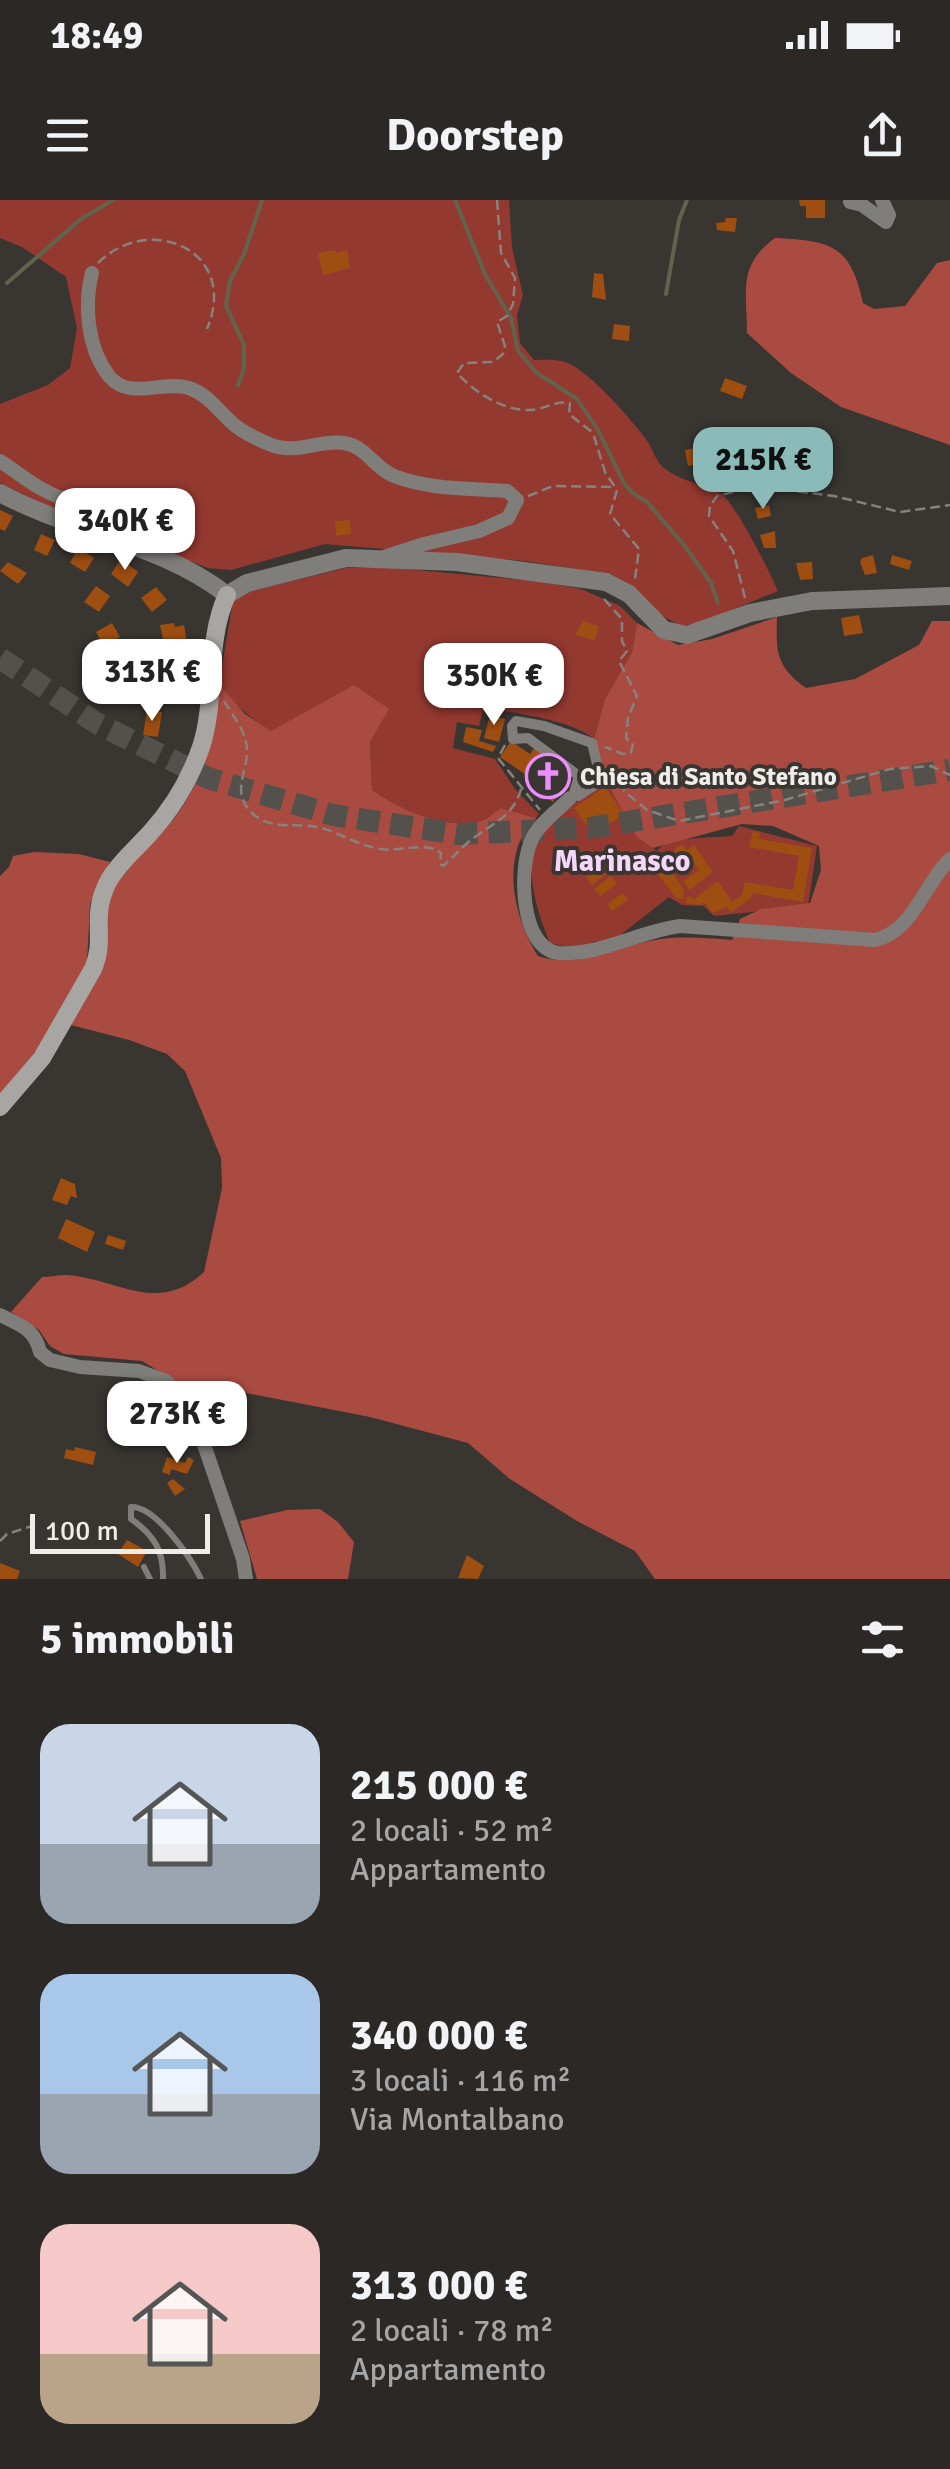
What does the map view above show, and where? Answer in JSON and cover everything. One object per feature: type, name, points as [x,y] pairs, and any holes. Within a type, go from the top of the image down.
[{"type":"main road","points":[[0,1107],[42,1058],[93,970],[99,942],[97,908],[111,876],[159,823],[182,790],[203,741],[216,631],[227,595]]},
{"type":"street","points":[[850,202],[886,222],[890,216],[882,200]]},
{"type":"street","points":[[92,273],[87,294],[93,341],[108,376],[122,386],[191,388],[238,428],[273,446],[302,450],[330,442],[346,443],[365,452],[392,475],[448,488],[508,491],[517,500],[508,518],[480,532],[383,557]]},
{"type":"street","points":[[0,461],[38,487],[142,539],[155,556]]},
{"type":"street","points":[[0,493],[56,520],[155,556],[227,595],[247,583],[346,558],[458,562],[594,579],[664,630],[682,635],[703,632],[750,613],[812,601],[950,596]]},
{"type":"street","points":[[516,721],[592,743],[602,781],[578,796],[574,793],[579,776],[528,738],[513,739],[512,726],[516,721]]},
{"type":"street","points":[[570,798],[534,834],[522,887],[535,932],[544,947],[554,952],[585,950],[680,926],[875,940],[889,937],[902,926],[950,860]]},
{"type":"street","points":[[0,1315],[32,1332],[40,1352],[50,1360],[154,1376],[166,1381],[187,1402],[243,1559],[246,1579]]},
{"type":"lane","points":[[163,1579],[164,1562],[159,1548],[153,1537],[131,1519],[132,1508],[143,1508],[185,1549],[202,1579]]},
{"type":"lane","points":[[144,1567],[150,1579]]},
{"type":"path","points":[[496,200],[500,253],[515,278],[513,304],[497,322],[503,354],[493,362],[464,362],[458,373],[477,390],[509,408],[522,411],[555,402],[570,403],[570,414],[593,433],[605,472],[616,486],[610,514],[639,549],[636,574],[620,595],[604,596],[622,619],[622,641],[627,651],[619,661],[637,696],[626,731],[631,753],[602,746],[599,751]]},
{"type":"path","points":[[92,273],[115,248],[156,240],[180,244],[194,252],[212,278],[215,306],[207,328]]},
{"type":"path","points":[[517,500],[553,486],[616,486]]},
{"type":"path","points":[[750,613],[733,551],[709,516],[717,496],[749,488],[778,489],[834,496],[900,512],[950,506]]},
{"type":"path","points":[[210,679],[246,741],[241,794],[245,805],[260,820],[278,826],[326,829],[380,849],[434,848],[441,853],[443,866],[475,837],[499,822],[516,805],[520,789]]},
{"type":"path","points":[[513,739],[498,758],[548,819]]},
{"type":"path","points":[[610,768],[626,792],[647,810],[679,821],[785,800],[890,769],[931,766],[950,775]]},
{"type":"path","points":[[0,1541],[7,1534],[35,1525]]},
{"type":"shaded area","points":[[0,200],[509,200],[512,248],[523,295],[517,315],[520,343],[534,360],[565,362],[585,374],[632,422],[664,468],[726,498],[778,591],[702,622],[681,626],[659,614],[643,596],[613,575],[525,561],[325,544],[231,570],[208,568],[71,517],[0,483],[0,404],[48,385],[70,368],[77,328],[66,277],[22,247],[0,238]]},
{"type":"shaded area","points":[[775,238],[811,241],[835,249],[852,268],[863,303],[874,309],[905,306],[937,263],[950,260],[950,445],[841,407],[791,373],[747,333],[749,269]]},
{"type":"shaded area","points":[[346,568],[394,568],[544,582],[581,589],[620,606],[637,623],[632,652],[605,699],[594,739],[557,722],[484,707],[479,726],[457,722],[453,748],[495,759],[515,789],[539,814],[536,818],[502,808],[481,821],[452,823],[410,811],[372,790],[370,742],[388,709],[271,732],[224,691],[219,684],[234,595]]},
{"type":"shaded area","points":[[777,617],[780,658],[789,673],[806,688],[855,679],[919,645],[932,621],[950,621],[950,1579],[655,1579],[635,1551],[510,1479],[468,1443],[370,1417],[236,1391],[183,1386],[142,1361],[64,1354],[50,1346],[39,1330],[11,1312],[42,1277],[66,1275],[153,1293],[187,1285],[204,1272],[222,1188],[221,1158],[185,1071],[167,1054],[71,1025],[104,959],[106,909],[111,890],[126,868],[173,820],[193,788],[211,738],[219,684],[245,714],[271,731],[354,685],[389,709],[370,742],[372,790],[410,811],[452,823],[481,821],[501,808],[536,818],[519,842],[515,860],[514,889],[520,917],[538,956],[569,960],[661,939],[732,940],[740,919],[761,909],[810,903],[821,870],[819,846],[773,826],[742,824],[653,848],[636,836],[608,784],[594,739],[605,699],[632,652],[637,623],[678,645],[712,639]]},
{"type":"shaded area","points":[[608,781],[630,820],[656,851],[669,840],[732,836],[739,826],[817,846],[808,906],[714,916],[704,906],[682,905],[669,897],[605,947],[596,941],[576,949],[550,943],[533,888],[533,831]]},
{"type":"shaded area","points":[[34,852],[79,854],[110,862],[90,904],[87,963],[42,1044],[0,1095],[0,876],[13,856]]},
{"type":"shaded area","points":[[320,1509],[338,1522],[354,1542],[348,1579],[257,1579],[240,1521],[287,1510]]},
{"type":"building","points":[[799,200],[825,200],[825,218],[806,218],[806,206],[800,206]]},
{"type":"building","points":[[726,218],[737,218],[735,232],[717,230],[716,223],[725,222]]},
{"type":"building","points":[[347,250],[350,268],[323,275],[318,253]]},
{"type":"building","points":[[594,273],[603,274],[606,300],[592,297]]},
{"type":"building","points":[[614,324],[630,326],[629,341],[612,339]]},
{"type":"building","points":[[725,378],[747,386],[742,399],[720,391]]},
{"type":"building","points":[[700,447],[703,463],[688,466],[685,450]]},
{"type":"building","points":[[123,498],[136,503],[130,525],[100,513],[104,501],[120,507]]},
{"type":"building","points":[[769,505],[771,516],[758,519],[755,508]]},
{"type":"building","points":[[0,510],[13,516],[5,531],[0,529]]},
{"type":"building","points":[[350,520],[351,534],[336,536],[335,521]]},
{"type":"building","points":[[154,524],[174,535],[163,549],[145,535]]},
{"type":"building","points":[[775,531],[776,548],[764,548],[760,535]]},
{"type":"building","points":[[41,534],[55,540],[47,556],[34,550]]},
{"type":"building","points":[[78,548],[94,558],[85,572],[70,563]]},
{"type":"building","points":[[873,555],[877,573],[865,575],[860,562]]},
{"type":"building","points":[[892,555],[912,561],[909,570],[890,564]]},
{"type":"building","points":[[121,559],[138,572],[128,587],[111,574]]},
{"type":"building","points":[[8,562],[27,573],[18,584],[0,571]]},
{"type":"building","points":[[812,562],[813,579],[800,580],[796,563]]},
{"type":"building","points":[[96,586],[110,596],[99,612],[84,602]]},
{"type":"building","points":[[156,587],[167,600],[152,612],[141,598]]},
{"type":"building","points":[[859,615],[863,633],[844,636],[841,618]]},
{"type":"building","points":[[583,621],[599,626],[595,640],[575,635]]},
{"type":"building","points":[[112,623],[120,637],[104,646],[96,632]]},
{"type":"building","points":[[174,623],[175,627],[184,625],[191,667],[170,670],[160,625]]},
{"type":"building","points":[[147,710],[162,712],[158,737],[143,735]]},
{"type":"building","points":[[490,715],[505,719],[499,742],[484,738]]},
{"type":"building","points":[[466,727],[482,730],[479,741],[496,746],[493,752],[463,742]]},
{"type":"building","name":"Chiesa di Santo Stefano","points":[[511,741],[530,754],[534,748],[571,773],[567,778],[569,787],[561,790],[553,802],[537,792],[542,786],[500,757]]},
{"type":"building","points":[[605,787],[624,814],[593,835],[574,808]]},
{"type":"building","points":[[753,831],[760,833],[759,839],[812,848],[803,902],[752,893],[751,898],[731,912],[727,907],[713,913],[704,902],[685,903],[688,896],[694,899],[718,881],[732,902],[742,895],[745,882],[793,890],[799,856],[749,847]]},
{"type":"building","points":[[682,844],[687,850],[694,845],[713,872],[690,890],[683,881],[699,870],[686,852],[679,857],[674,850]]},
{"type":"building","points":[[657,859],[661,864],[664,861],[684,890],[683,899],[676,898],[654,869]]},
{"type":"building","points":[[603,864],[609,872],[592,885],[586,877]]},
{"type":"building","points":[[611,876],[617,884],[600,896],[594,889]]},
{"type":"building","points":[[623,893],[628,900],[612,911],[607,904]]},
{"type":"building","points":[[61,1178],[75,1184],[77,1198],[71,1196],[67,1205],[52,1200]]},
{"type":"building","points":[[66,1219],[95,1232],[87,1252],[58,1238]]},
{"type":"building","points":[[108,1235],[126,1241],[123,1250],[105,1244]]},
{"type":"building","points":[[147,1428],[181,1434],[180,1442],[145,1436]]},
{"type":"building","points":[[75,1447],[96,1452],[93,1465],[64,1458],[66,1449],[74,1451]]},
{"type":"building","points":[[167,1457],[185,1463],[188,1457],[194,1460],[187,1474],[171,1469],[170,1475],[162,1472]]},
{"type":"building","points":[[173,1479],[185,1489],[175,1496],[167,1483]]},
{"type":"building","points":[[127,1540],[147,1551],[138,1567],[118,1554]]},
{"type":"building","points":[[467,1555],[484,1566],[478,1579],[458,1578]]},
{"type":"building","points":[[0,1563],[20,1571],[17,1579],[0,1579]]},
{"type":"waterway","points":[[7,283],[81,219],[113,200]]},
{"type":"waterway","points":[[238,385],[244,368],[244,345],[226,306],[230,281],[244,254],[262,200]]},
{"type":"waterway","points":[[455,200],[485,274],[511,318],[518,351],[537,373],[577,399],[598,430],[624,483],[647,502],[684,545],[711,583],[718,603]]},
{"type":"waterway","points":[[666,294],[679,220],[687,200]]},
{"type":"tunnel","points":[[0,658],[98,724],[208,778],[333,815],[458,834],[589,828],[950,770]]},
{"type":"place","name":"Chiesa di Santo Stefano","points":[[548,776]]},
{"type":"district","name":"Marinasco","points":[[622,861]]}]
